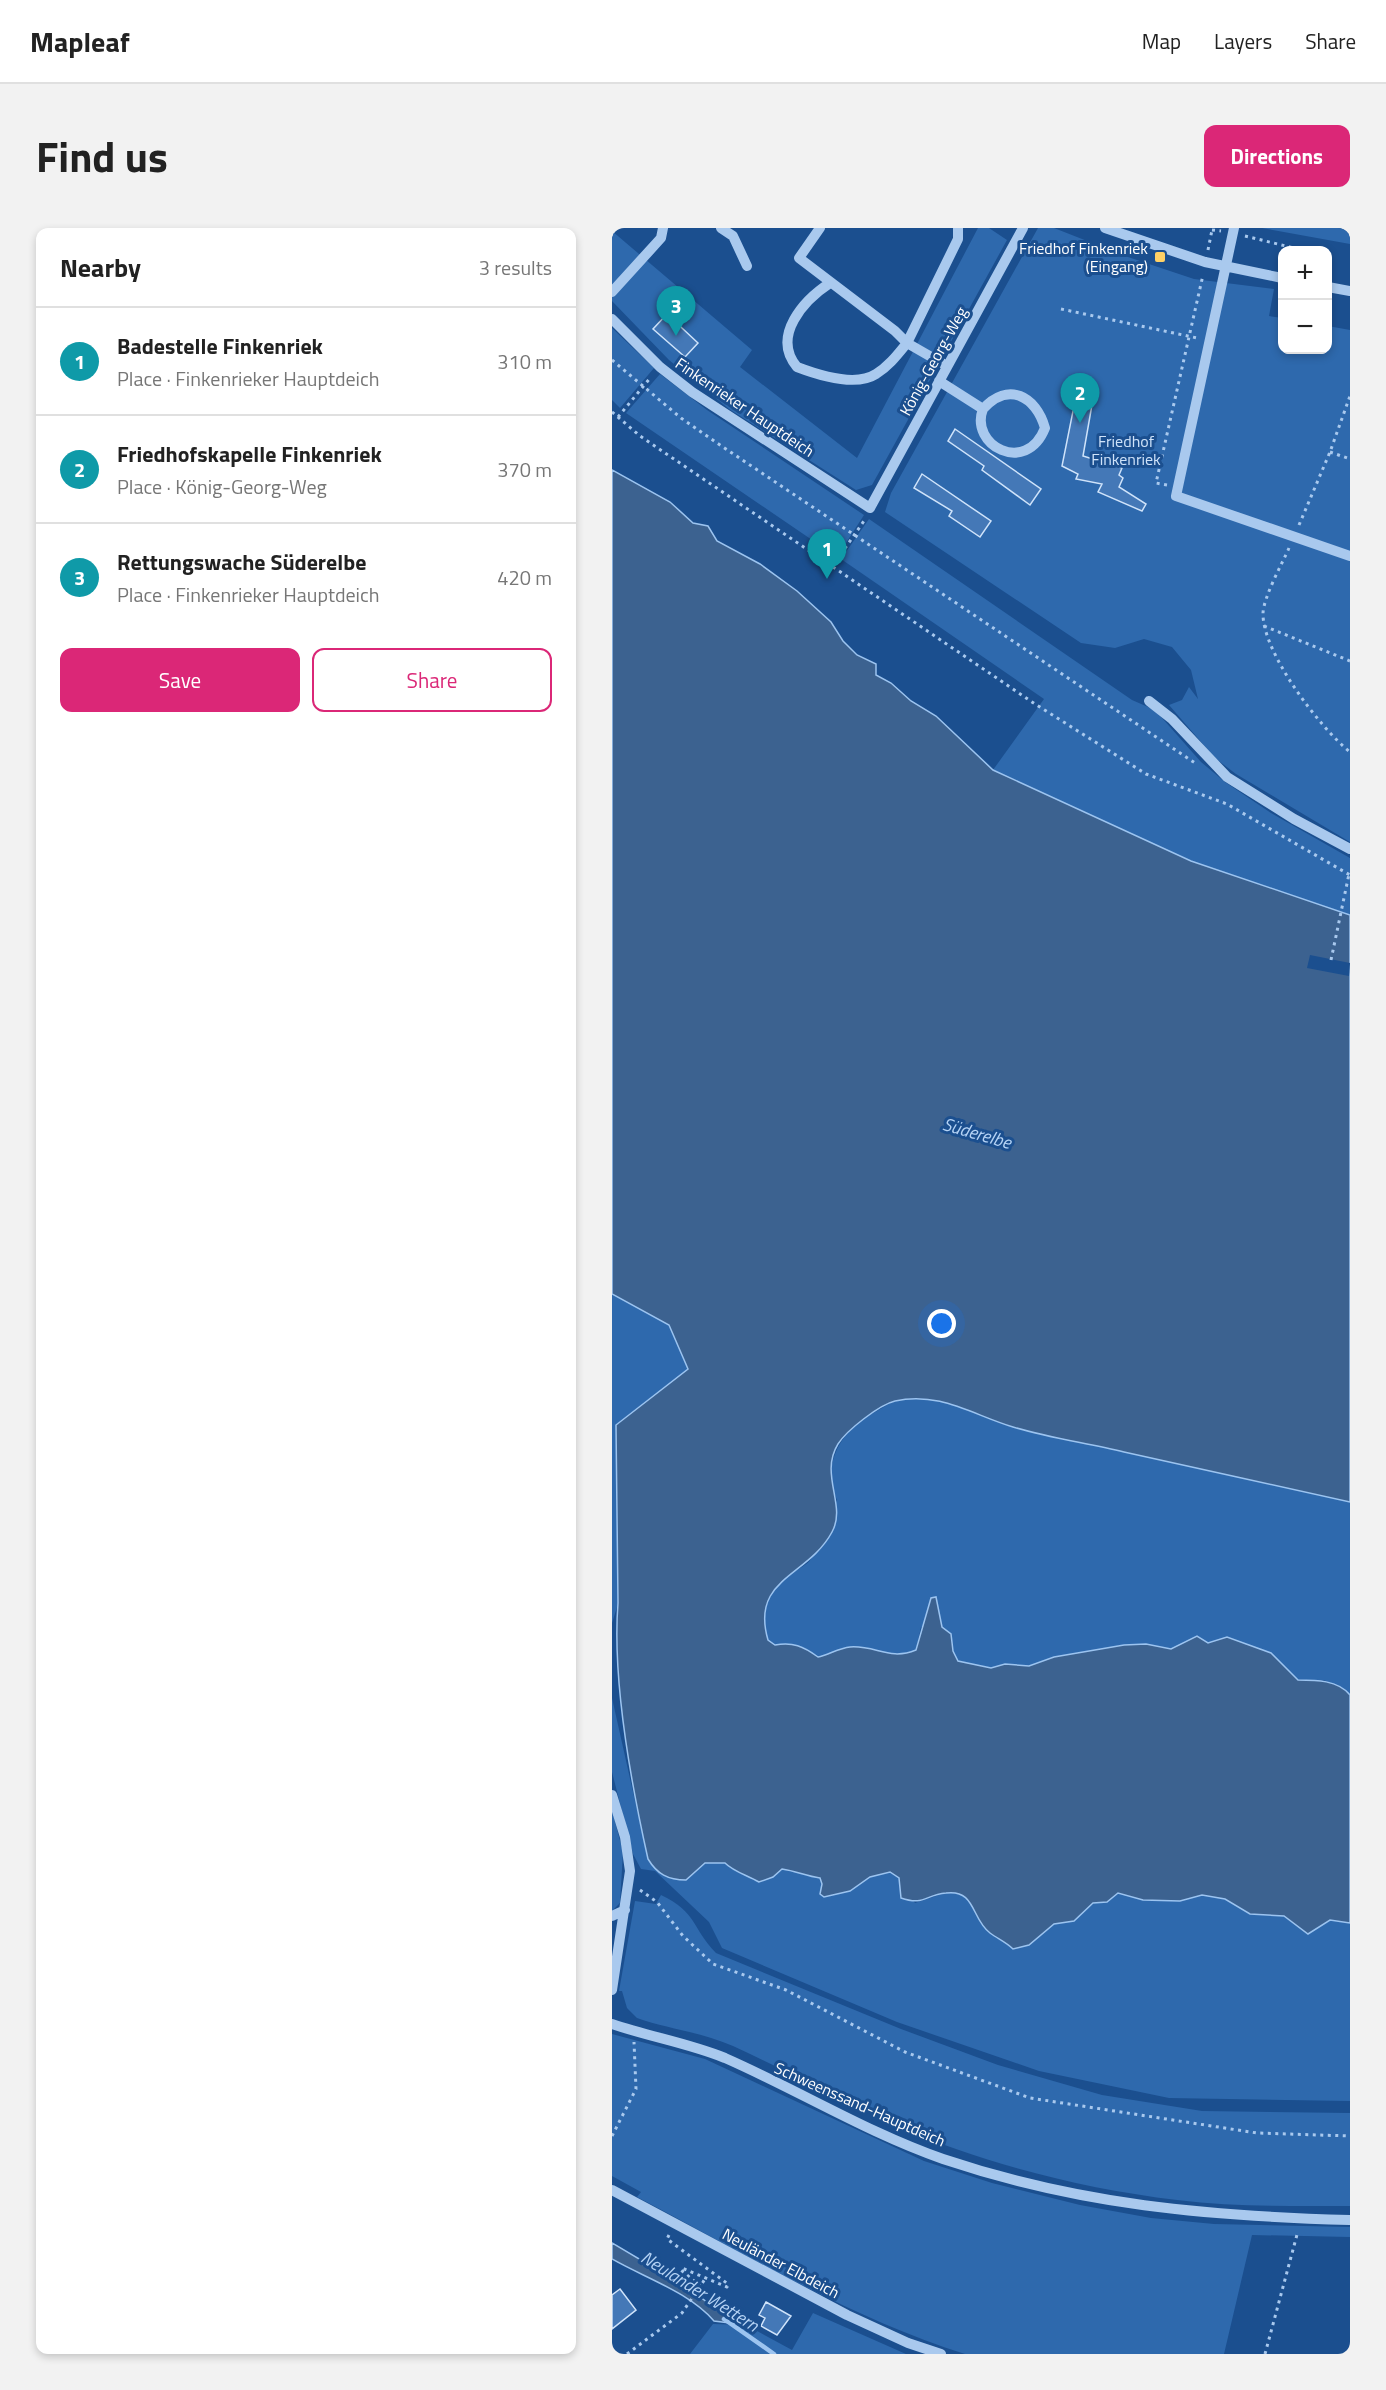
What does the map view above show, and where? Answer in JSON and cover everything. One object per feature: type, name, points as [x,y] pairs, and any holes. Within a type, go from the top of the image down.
[{"type":"street","points":[[612,292],[661,238],[663,228]]},
{"type":"street","points":[[721,228],[733,236],[747,266]]},
{"type":"street","points":[[820,228],[799,258],[896,331],[907,343],[947,366]]},
{"type":"street","points":[[830,283],[811,297],[794,317],[789,333],[788,352],[797,367],[837,378],[864,379],[876,375],[907,343],[958,239],[958,228]]},
{"type":"street","name":"König-Georg-Weg","points":[[868,512],[1023,228]]},
{"type":"street","points":[[1105,228],[1143,243],[1226,267],[1278,277]]},
{"type":"street","points":[[1233,231],[1176,496],[1350,556]]},
{"type":"street","points":[[1332,288],[1350,291]]},
{"type":"street","name":"Finkenrieker Hauptdeich","points":[[612,319],[660,367],[692,392],[868,512]]},
{"type":"street","points":[[939,381],[983,409]]},
{"type":"street","points":[[999,396],[1018,396],[1028,400],[1039,411],[1045,428],[1032,449],[1016,454],[1006,451],[994,445],[980,428],[979,419],[983,409],[999,396]]},
{"type":"street","points":[[1149,701],[1173,719],[1227,777],[1294,819],[1350,849]]},
{"type":"street","points":[[612,1795],[625,1837],[630,1871],[612,1990]]},
{"type":"street","points":[[612,1916],[625,1910]]},
{"type":"street","name":"Schweenssand-Hauptdeich","points":[[612,2024],[633,2032],[699,2048],[903,2143],[1020,2182],[1116,2203],[1178,2211],[1350,2220]]},
{"type":"street","name":"Neuländer Elbdeich","points":[[612,2190],[848,2315],[908,2343],[941,2354]]},
{"type":"path","points":[[1207,256],[1212,229],[1233,231],[1287,246]]},
{"type":"path","points":[[1178,488],[1156,483],[1204,270]]},
{"type":"path","points":[[1061,309],[1210,340]]},
{"type":"path","points":[[612,360],[681,418],[1200,765]]},
{"type":"path","points":[[618,417],[656,371]]},
{"type":"path","points":[[1350,396],[1330,452],[1263,610],[1264,626],[1281,667],[1306,703],[1350,753]]},
{"type":"path","points":[[612,412],[640,436],[832,567],[1035,704],[1146,774],[1227,804],[1349,874],[1330,960]]},
{"type":"path","points":[[1330,452],[1350,459]]},
{"type":"path","points":[[832,567],[868,512]]},
{"type":"path","points":[[1264,626],[1350,661]]},
{"type":"path","points":[[628,1884],[657,1902],[683,1936],[713,1964],[786,1990],[905,2052],[1030,2098],[1257,2133],[1350,2136]]},
{"type":"path","points":[[612,2136],[636,2089],[633,2032]]},
{"type":"path","points":[[1265,2354],[1303,2218]]},
{"type":"path","points":[[667,2240],[728,2284],[727,2287],[682,2268],[681,2270],[700,2286]]},
{"type":"path","points":[[627,2354],[682,2313],[705,2278]]},
{"type":"green space","points":[[978,228],[989,228],[1007,240],[872,485],[856,490],[729,409],[669,360],[612,301],[612,231],[752,350],[740,367],[857,458]]},
{"type":"green space","name":"Friedhof Finkenriek","points":[[1038,228],[1054,228],[1128,257],[1194,279],[1274,289],[1269,316],[1278,317],[1278,354],[1332,354],[1332,327],[1350,330],[1350,842],[1236,774],[1215,758],[1169,705],[1182,700],[1189,687],[1198,699],[1191,670],[1172,647],[1144,639],[1115,648],[1081,643],[885,512],[891,493]]},
{"type":"green space","points":[[1262,228],[1350,228],[1350,244]]},
{"type":"green space","points":[[612,328],[654,368],[620,408],[612,400]]},
{"type":"green space","points":[[660,374],[707,410],[864,515],[837,557],[626,413]]},
{"type":"green space","points":[[869,519],[1132,700],[1155,710],[1201,762],[1225,782],[1271,813],[1350,858],[1350,915],[1191,861],[993,770],[1044,699],[841,559]]},
{"type":"green space","points":[[612,1294],[669,1325],[688,1369],[616,1425],[618,1604],[612,1623]]},
{"type":"green space","points":[[943,1400],[1013,1427],[1350,1502],[1350,1695],[1324,1680],[1298,1680],[1271,1653],[1208,1643],[1197,1636],[1171,1649],[1124,1645],[1054,1657],[1029,1666],[1005,1664],[991,1668],[958,1661],[953,1651],[951,1634],[921,1627],[916,1650],[898,1654],[850,1647],[818,1657],[798,1646],[774,1645],[768,1640],[765,1629],[765,1611],[768,1602],[777,1587],[805,1565],[818,1547],[837,1500],[831,1473],[837,1449],[844,1438],[852,1428],[893,1402]]},
{"type":"green space","points":[[612,1698],[648,1859],[686,1880],[705,1863],[725,1863],[759,1882],[773,1877],[783,1869],[820,1878],[824,1897],[850,1891],[870,1877],[890,1872],[899,1877],[915,1903],[945,1893],[959,1893],[971,1900],[975,1913],[990,1933],[1003,1939],[1013,1949],[1029,1945],[1054,1924],[1074,1921],[1094,1903],[1107,1902],[1118,1893],[1143,1900],[1180,1901],[1202,1895],[1226,1899],[1250,1914],[1284,1916],[1308,1934],[1330,1920],[1350,1923],[1350,2101],[1169,2098],[1039,2071],[897,2022],[722,1948],[709,1922],[655,1871],[641,1869],[633,1854],[612,1772]]},
{"type":"green space","points":[[612,1810],[623,1852],[620,1903],[612,1911]]},
{"type":"green space","points":[[661,1895],[688,1914],[716,1953],[901,2029],[998,2065],[1102,2095],[1202,2111],[1350,2113],[1350,2206],[1264,2206],[1198,2202],[1121,2192],[1037,2174],[927,2138],[871,2114],[721,2041],[637,2018],[627,2008],[622,1991],[619,1991],[635,1901],[656,1904]]},
{"type":"green space","points":[[612,2034],[705,2059],[924,2161],[992,2183],[1080,2205],[1151,2218],[1214,2224],[1350,2227],[1350,2237],[1252,2235],[1224,2354],[965,2354],[880,2322],[798,2283],[637,2197],[641,2192],[612,2176]]},
{"type":"green space","points":[[813,2313],[906,2354],[690,2354],[713,2324],[746,2325],[792,2350]]},
{"type":"water","name":"Süderelbe","points":[[612,470],[670,502],[693,523],[708,526],[717,541],[760,564],[797,591],[831,622],[843,641],[857,655],[876,664],[876,675],[891,683],[911,701],[936,716],[993,770],[1191,861],[1350,915],[1350,1502],[1040,1434],[941,1402],[926,1399],[895,1401],[881,1407],[864,1419],[838,1444],[831,1467],[837,1511],[832,1532],[822,1547],[774,1590],[767,1603],[765,1619],[768,1640],[775,1645],[798,1646],[818,1657],[850,1647],[898,1654],[906,1653],[916,1650],[931,1598],[936,1597],[942,1627],[951,1634],[953,1651],[958,1661],[991,1668],[1005,1664],[1029,1666],[1054,1657],[1124,1645],[1146,1644],[1171,1649],[1197,1636],[1208,1643],[1227,1637],[1271,1653],[1298,1680],[1319,1681],[1339,1686],[1350,1695],[1350,1923],[1330,1920],[1308,1934],[1284,1916],[1250,1914],[1225,1899],[1202,1895],[1180,1901],[1143,1900],[1118,1893],[1107,1902],[1093,1903],[1074,1921],[1054,1924],[1029,1945],[1013,1949],[984,1927],[968,1900],[963,1896],[946,1893],[915,1901],[901,1898],[899,1878],[890,1872],[870,1877],[850,1891],[824,1897],[820,1894],[822,1884],[820,1878],[787,1870],[782,1869],[773,1877],[759,1882],[725,1863],[705,1863],[686,1880],[680,1880],[664,1875],[655,1869],[648,1859],[629,1765],[620,1697],[617,1633],[616,1425],[688,1369],[669,1325],[612,1294]]},
{"type":"water","points":[[612,2243],[683,2285],[738,2324],[714,2321],[704,2311],[679,2294],[612,2259]]},
{"type":"pier","points":[[1310,955],[1350,963],[1349,976],[1307,968]]},
{"type":"building","points":[[667,314],[698,343],[685,357],[653,329]]},
{"type":"building","points":[[1076,396],[1093,399],[1083,456],[1122,468],[1119,475],[1123,478],[1119,487],[1146,504],[1142,511],[1098,492],[1102,484],[1076,479],[1078,474],[1062,466]]},
{"type":"building","points":[[955,429],[1041,489],[1030,505],[982,470],[984,466],[948,441]]},
{"type":"building","points":[[922,474],[991,521],[980,537],[949,516],[952,511],[914,488]]},
{"type":"building","points":[[620,2289],[636,2310],[612,2329],[612,2295]]},
{"type":"building","points":[[766,2302],[791,2316],[777,2335],[761,2326],[765,2318],[759,2315]]},
{"type":"waterway","name":"Neulander Wettern","points":[[724,2319],[774,2354]]},
{"type":"place","name":"Friedhof Finkenriek (Eingang)","points":[[1160,257]]},
{"type":"place","name":"Rettungswache Süderelbe","points":[[676,336]]},
{"type":"place","name":"Friedhofskapelle Finkenriek","points":[[1080,423]]},
{"type":"place","name":"Badestelle Finkenriek","points":[[827,579]]}]
